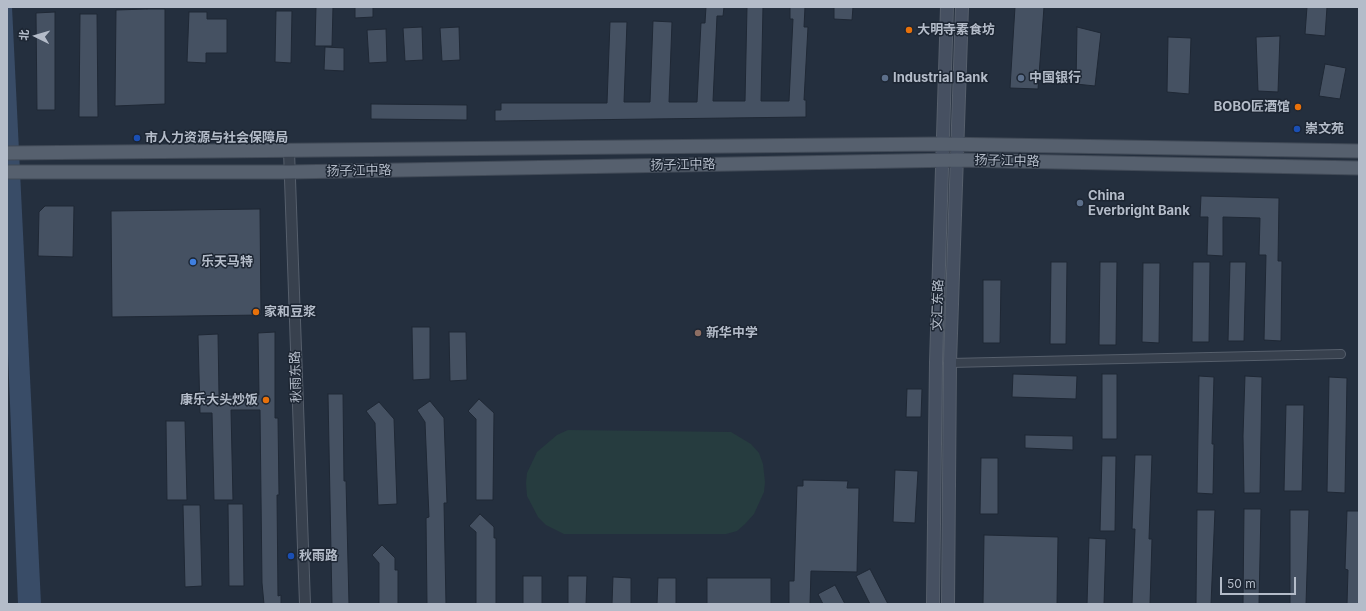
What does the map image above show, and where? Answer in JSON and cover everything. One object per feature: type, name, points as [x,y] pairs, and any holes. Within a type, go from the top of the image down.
[{"type":"main road","name":"文汇东路","points":[[933,604],[936,362],[946,7]]},
{"type":"main road","name":"文汇东路","points":[[948,604],[950,363],[962,7]]},
{"type":"main road","name":"扬子江中路","points":[[7,154],[941,144],[1359,151]]},
{"type":"main road","name":"扬子江中路","points":[[7,172],[289,172],[941,160],[1359,168]]},
{"type":"street","name":"秋雨东路","points":[[289,151],[305,604]]},
{"type":"street","points":[[950,363],[1341,354]]},
{"type":"green space","points":[[568,430],[731,432],[751,444],[759,453],[763,464],[765,482],[764,492],[754,514],[745,524],[737,531],[726,534],[564,534],[546,525],[538,517],[527,496],[526,483],[527,473],[537,452],[557,435]]},
{"type":"water","points":[[7,7],[12,7],[41,604],[18,604],[7,329]]},
{"type":"building","points":[[316,7],[333,7],[332,46],[315,46]]},
{"type":"building","points":[[355,7],[373,7],[373,17],[355,18]]},
{"type":"building","points":[[706,7],[724,7],[723,16],[717,16],[713,101],[745,101],[747,7],[763,7],[761,101],[789,101],[793,19],[790,19],[790,7],[805,7],[804,27],[808,27],[804,100],[806,100],[806,117],[495,121],[495,110],[501,110],[501,103],[607,103],[610,22],[627,22],[624,102],[650,102],[653,21],[672,22],[669,102],[697,102],[701,23],[705,23]]},
{"type":"building","points":[[834,7],[853,7],[852,20],[834,19]]},
{"type":"building","points":[[1015,7],[1044,7],[1038,89],[1010,88]]},
{"type":"building","points":[[1307,7],[1327,7],[1325,36],[1305,34]]},
{"type":"building","points":[[165,9],[165,104],[115,106],[116,10]]},
{"type":"building","points":[[276,11],[292,11],[291,63],[275,62]]},
{"type":"building","points":[[55,12],[55,110],[37,110],[36,13]]},
{"type":"building","points":[[189,12],[207,12],[207,19],[227,19],[227,53],[206,53],[206,63],[187,62]]},
{"type":"building","points":[[80,14],[97,14],[98,117],[79,117]]},
{"type":"building","points":[[422,27],[423,60],[405,61],[403,28]]},
{"type":"building","points":[[459,27],[460,60],[442,61],[440,28]]},
{"type":"building","points":[[1077,27],[1101,33],[1095,86],[1076,84]]},
{"type":"building","points":[[386,29],[387,62],[369,63],[367,30]]},
{"type":"building","points":[[1280,36],[1278,92],[1258,91],[1256,37]]},
{"type":"building","points":[[1168,37],[1191,38],[1189,94],[1167,92]]},
{"type":"building","points":[[325,47],[344,48],[344,71],[324,70]]},
{"type":"building","points":[[1325,64],[1346,68],[1340,99],[1319,96]]},
{"type":"building","points":[[371,104],[467,105],[467,120],[371,119]]},
{"type":"building","points":[[1201,196],[1279,198],[1278,261],[1282,261],[1281,341],[1264,340],[1266,255],[1259,255],[1260,218],[1223,217],[1223,256],[1207,255],[1208,217],[1200,217]]},
{"type":"building","points":[[45,206],[74,206],[73,257],[38,256],[39,212]]},
{"type":"building","points":[[260,209],[261,315],[112,317],[111,211]]},
{"type":"building","points":[[1051,262],[1067,262],[1066,344],[1050,344]]},
{"type":"building","points":[[1100,262],[1117,262],[1116,345],[1099,345]]},
{"type":"building","points":[[1193,262],[1210,262],[1209,342],[1192,342]]},
{"type":"building","points":[[1230,262],[1246,262],[1244,341],[1228,341]]},
{"type":"building","points":[[1143,263],[1160,263],[1159,343],[1142,342]]},
{"type":"building","points":[[983,280],[1001,280],[1000,343],[983,343]]},
{"type":"building","points":[[412,327],[430,327],[430,379],[413,380]]},
{"type":"building","points":[[275,332],[275,418],[278,418],[279,495],[277,495],[278,596],[281,595],[281,604],[264,604],[262,583],[260,410],[231,410],[233,500],[214,500],[212,413],[200,413],[198,335],[218,334],[219,395],[259,395],[258,333]]},
{"type":"building","points":[[449,332],[466,332],[467,380],[450,381]]},
{"type":"building","points":[[1013,374],[1077,376],[1076,399],[1012,397]]},
{"type":"building","points":[[1102,374],[1117,374],[1117,439],[1102,439]]},
{"type":"building","points":[[1199,376],[1214,377],[1212,444],[1214,444],[1213,494],[1197,493]]},
{"type":"building","points":[[1245,376],[1262,377],[1260,493],[1244,493],[1243,436]]},
{"type":"building","points":[[1329,377],[1347,378],[1345,493],[1327,492]]},
{"type":"building","points":[[907,389],[922,389],[921,417],[906,417]]},
{"type":"building","points":[[328,394],[343,394],[344,481],[346,481],[349,604],[332,604]]},
{"type":"building","points":[[479,399],[494,413],[493,500],[476,500],[476,419],[468,411]]},
{"type":"building","points":[[430,401],[444,418],[447,503],[444,503],[446,604],[427,604],[426,518],[429,517],[425,422],[417,410]]},
{"type":"building","points":[[379,402],[394,419],[397,504],[378,505],[375,423],[366,411]]},
{"type":"building","points":[[1286,405],[1304,405],[1302,491],[1284,491]]},
{"type":"building","points":[[166,421],[185,421],[187,500],[167,500]]},
{"type":"building","points":[[1025,435],[1073,436],[1073,450],[1025,448]]},
{"type":"building","points":[[1135,455],[1152,455],[1149,539],[1152,539],[1150,604],[1132,604],[1135,529],[1132,529]]},
{"type":"building","points":[[1102,456],[1116,456],[1115,531],[1100,531]]},
{"type":"building","points":[[981,458],[998,458],[998,514],[980,514]]},
{"type":"building","points":[[895,470],[918,471],[915,523],[893,522]]},
{"type":"building","points":[[803,480],[848,481],[847,488],[859,488],[857,572],[811,571],[810,604],[789,604],[789,581],[794,581],[797,486],[803,486]]},
{"type":"building","points":[[228,504],[243,504],[244,586],[229,586]]},
{"type":"building","points":[[183,505],[200,505],[202,586],[185,587]]},
{"type":"building","points":[[1244,509],[1261,509],[1259,604],[1243,604]]},
{"type":"building","points":[[1197,510],[1215,510],[1211,604],[1196,604]]},
{"type":"building","points":[[1290,510],[1309,510],[1306,604],[1290,604]]},
{"type":"building","points":[[1347,511],[1359,511],[1359,604],[1347,604],[1348,570],[1345,569]]},
{"type":"building","points":[[480,514],[494,527],[494,538],[496,538],[496,604],[476,604],[476,532],[469,526]]},
{"type":"building","points":[[984,535],[1058,537],[1057,604],[983,604]]},
{"type":"building","points":[[1089,538],[1106,539],[1104,604],[1087,604]]},
{"type":"building","points":[[382,545],[395,558],[395,570],[398,570],[398,604],[379,604],[379,563],[372,555]]},
{"type":"building","points":[[870,569],[888,604],[870,604],[856,576]]},
{"type":"building","points":[[523,576],[542,576],[542,604],[523,604]]},
{"type":"building","points":[[568,576],[587,576],[586,604],[568,604]]},
{"type":"building","points":[[613,577],[631,578],[631,604],[612,604]]},
{"type":"building","points":[[658,578],[676,578],[676,604],[657,604]]},
{"type":"building","points":[[707,578],[771,578],[771,604],[707,604]]},
{"type":"building","points":[[835,585],[845,604],[823,604],[818,594]]},
{"type":"place","name":"大明寺素食坊","points":[[909,30]]},
{"type":"place","name":"Industrial Bank","points":[[885,78]]},
{"type":"place","name":"中国银行","points":[[1021,78]]},
{"type":"place","name":"BOBO匠酒馆","points":[[1298,107]]},
{"type":"place","name":"崇文苑","points":[[1297,129]]},
{"type":"place","name":"市人力资源与社会保障局","points":[[137,138]]},
{"type":"place","name":"China Everbright Bank","points":[[1080,203]]},
{"type":"place","name":"乐天马特","points":[[193,262]]},
{"type":"place","name":"家和豆浆","points":[[256,312]]},
{"type":"place","name":"新华中学","points":[[698,333]]},
{"type":"place","name":"康乐大头炒饭","points":[[266,400]]},
{"type":"place","name":"秋雨路","points":[[291,556]]}]
